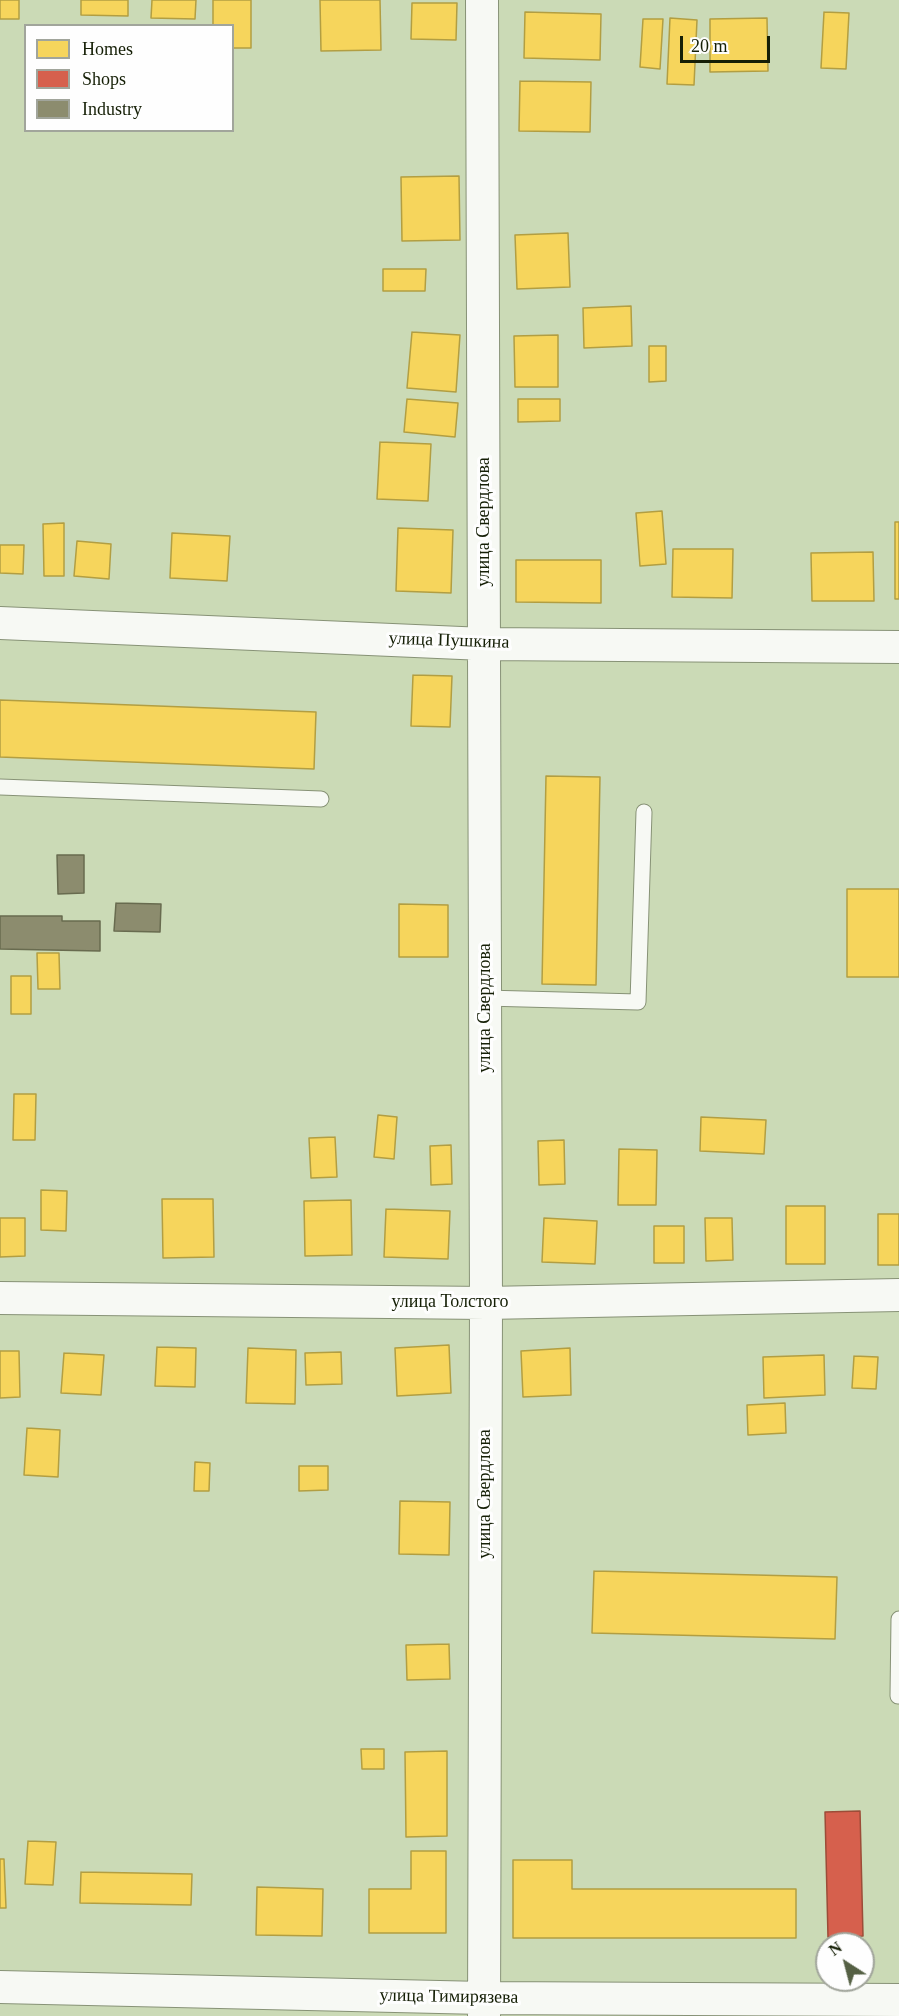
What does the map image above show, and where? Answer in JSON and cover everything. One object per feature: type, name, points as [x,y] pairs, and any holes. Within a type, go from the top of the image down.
[{"type":"street","name":"улица Свердлова","points":[[482,0],[486,1303],[483,2007]]},
{"type":"street","name":"улица Пушкина","points":[[0,623],[484,644],[899,647]]},
{"type":"street","name":"улица Толстого","points":[[0,1298],[486,1303],[899,1295]]},
{"type":"street","name":"улица Тимирязева","points":[[0,1987],[483,2007],[899,2000]]},
{"type":"lane","points":[[0,787],[321,799]]},
{"type":"lane","points":[[485,998],[638,1002],[644,812]]},
{"type":"lane","points":[[898,1696],[899,1619]]},
{"type":"building: Homes","points":[[0,0],[19,0],[19,19],[0,19]]},
{"type":"building: Homes","points":[[81,0],[128,0],[128,16],[81,15]]},
{"type":"building: Homes","points":[[152,0],[196,0],[195,19],[151,18]]},
{"type":"building: Homes","points":[[213,0],[251,0],[251,48],[234,48],[234,24],[213,24]]},
{"type":"building: Homes","points":[[320,0],[380,0],[381,50],[321,51]]},
{"type":"building: Homes","points":[[412,3],[457,3],[456,40],[411,39]]},
{"type":"building: Homes","points":[[525,12],[601,14],[600,60],[524,58]]},
{"type":"building: Homes","points":[[824,12],[849,13],[846,69],[821,68]]},
{"type":"building: Homes","points":[[670,18],[697,20],[694,85],[667,84]]},
{"type":"building: Homes","points":[[767,18],[768,71],[710,72],[710,19]]},
{"type":"building: Homes","points":[[643,19],[663,19],[660,69],[640,67]]},
{"type":"building: Homes","points":[[520,81],[591,82],[590,132],[519,131]]},
{"type":"building: Homes","points":[[459,176],[460,240],[402,241],[401,177]]},
{"type":"building: Homes","points":[[568,233],[570,287],[517,289],[515,235]]},
{"type":"building: Homes","points":[[383,269],[426,269],[425,291],[383,291]]},
{"type":"building: Homes","points":[[631,306],[632,346],[584,348],[583,308]]},
{"type":"building: Homes","points":[[412,332],[460,335],[456,392],[407,388]]},
{"type":"building: Homes","points":[[558,335],[558,387],[515,387],[514,336]]},
{"type":"building: Homes","points":[[649,346],[666,346],[666,381],[649,382]]},
{"type":"building: Homes","points":[[407,399],[458,403],[455,437],[404,432]]},
{"type":"building: Homes","points":[[518,399],[560,399],[560,421],[518,422]]},
{"type":"building: Homes","points":[[380,442],[431,444],[428,501],[377,499]]},
{"type":"building: Homes","points":[[662,511],[666,564],[640,566],[636,513]]},
{"type":"building: Homes","points":[[895,522],[899,522],[899,599],[895,599]]},
{"type":"building: Homes","points":[[64,523],[64,576],[44,576],[43,524]]},
{"type":"building: Homes","points":[[398,528],[453,530],[451,593],[396,591]]},
{"type":"building: Homes","points":[[172,533],[230,536],[227,581],[170,578]]},
{"type":"building: Homes","points":[[77,541],[111,544],[109,579],[74,576]]},
{"type":"building: Homes","points":[[0,545],[24,545],[23,574],[0,573]]},
{"type":"building: Homes","points":[[673,549],[733,549],[732,598],[672,597]]},
{"type":"building: Homes","points":[[873,552],[874,601],[812,601],[811,553]]},
{"type":"building: Homes","points":[[516,560],[601,560],[601,603],[516,602]]},
{"type":"building: Homes","points":[[413,675],[452,676],[450,727],[411,726]]},
{"type":"building: Homes","points":[[0,700],[316,712],[314,769],[0,757]]},
{"type":"building: Homes","points":[[546,776],[600,777],[596,985],[542,984]]},
{"type":"building: Homes","points":[[847,889],[899,889],[899,977],[847,977]]},
{"type":"building: Homes","points":[[399,904],[448,905],[448,957],[399,957]]},
{"type":"building: Homes","points":[[37,953],[59,953],[60,989],[38,989]]},
{"type":"building: Homes","points":[[11,976],[31,976],[31,1014],[11,1014]]},
{"type":"building: Homes","points":[[14,1094],[36,1094],[35,1140],[13,1140]]},
{"type":"building: Homes","points":[[378,1115],[397,1117],[394,1159],[374,1157]]},
{"type":"building: Homes","points":[[701,1117],[766,1120],[764,1154],[700,1151]]},
{"type":"building: Homes","points":[[335,1137],[337,1177],[311,1178],[309,1138]]},
{"type":"building: Homes","points":[[564,1140],[565,1184],[539,1185],[538,1141]]},
{"type":"building: Homes","points":[[451,1145],[452,1184],[431,1185],[430,1146]]},
{"type":"building: Homes","points":[[619,1149],[657,1150],[656,1205],[618,1205]]},
{"type":"building: Homes","points":[[41,1190],[67,1191],[66,1231],[41,1230]]},
{"type":"building: Homes","points":[[162,1199],[213,1199],[214,1257],[163,1258]]},
{"type":"building: Homes","points":[[351,1200],[352,1255],[305,1256],[304,1201]]},
{"type":"building: Homes","points":[[786,1206],[825,1206],[825,1264],[786,1264]]},
{"type":"building: Homes","points":[[386,1209],[450,1211],[448,1259],[384,1257]]},
{"type":"building: Homes","points":[[878,1214],[899,1214],[899,1265],[878,1265]]},
{"type":"building: Homes","points":[[0,1218],[25,1218],[25,1256],[0,1257]]},
{"type":"building: Homes","points":[[544,1218],[597,1221],[595,1264],[542,1262]]},
{"type":"building: Homes","points":[[705,1218],[732,1218],[733,1260],[706,1261]]},
{"type":"building: Homes","points":[[654,1226],[684,1226],[684,1263],[654,1263]]},
{"type":"building: Homes","points":[[449,1345],[451,1393],[397,1396],[395,1348]]},
{"type":"building: Homes","points":[[157,1347],[196,1348],[195,1387],[155,1386]]},
{"type":"building: Homes","points":[[248,1348],[296,1350],[295,1404],[246,1403]]},
{"type":"building: Homes","points":[[570,1348],[571,1395],[523,1397],[521,1351]]},
{"type":"building: Homes","points":[[0,1351],[19,1351],[20,1397],[0,1398]]},
{"type":"building: Homes","points":[[341,1352],[342,1384],[306,1385],[305,1353]]},
{"type":"building: Homes","points":[[64,1353],[104,1355],[101,1395],[61,1393]]},
{"type":"building: Homes","points":[[824,1355],[825,1395],[764,1398],[763,1357]]},
{"type":"building: Homes","points":[[854,1356],[878,1357],[876,1389],[852,1388]]},
{"type":"building: Homes","points":[[785,1403],[786,1433],[748,1435],[747,1405]]},
{"type":"building: Homes","points":[[27,1428],[60,1430],[58,1477],[24,1475]]},
{"type":"building: Homes","points":[[195,1462],[210,1463],[209,1491],[194,1491]]},
{"type":"building: Homes","points":[[299,1466],[328,1466],[328,1490],[299,1491]]},
{"type":"building: Homes","points":[[400,1501],[450,1502],[449,1555],[399,1554]]},
{"type":"building: Homes","points":[[594,1571],[837,1577],[835,1639],[592,1633]]},
{"type":"building: Homes","points":[[449,1644],[450,1679],[407,1680],[406,1645]]},
{"type":"building: Homes","points":[[361,1749],[384,1749],[384,1769],[362,1769]]},
{"type":"building: Homes","points":[[447,1751],[447,1836],[406,1837],[405,1752]]},
{"type":"building: Homes","points":[[28,1841],[56,1842],[53,1885],[25,1884]]},
{"type":"building: Homes","points":[[411,1851],[446,1851],[446,1933],[369,1933],[369,1889],[411,1889]]},
{"type":"building: Homes","points":[[0,1859],[4,1859],[6,1908],[0,1908]]},
{"type":"building: Homes","points":[[513,1860],[572,1860],[572,1889],[796,1889],[796,1938],[513,1938]]},
{"type":"building: Homes","points":[[81,1872],[192,1874],[191,1905],[80,1903]]},
{"type":"building: Homes","points":[[257,1887],[323,1889],[322,1936],[256,1935]]},
{"type":"building: Shops","points":[[860,1811],[863,1932],[828,1932],[825,1812]]},
{"type":"building: Industry","points":[[57,855],[84,855],[84,893],[58,894]]},
{"type":"building: Industry","points":[[116,903],[161,904],[160,932],[114,931]]},
{"type":"building: Industry","points":[[0,916],[62,916],[62,921],[100,921],[100,951],[0,949]]}]
